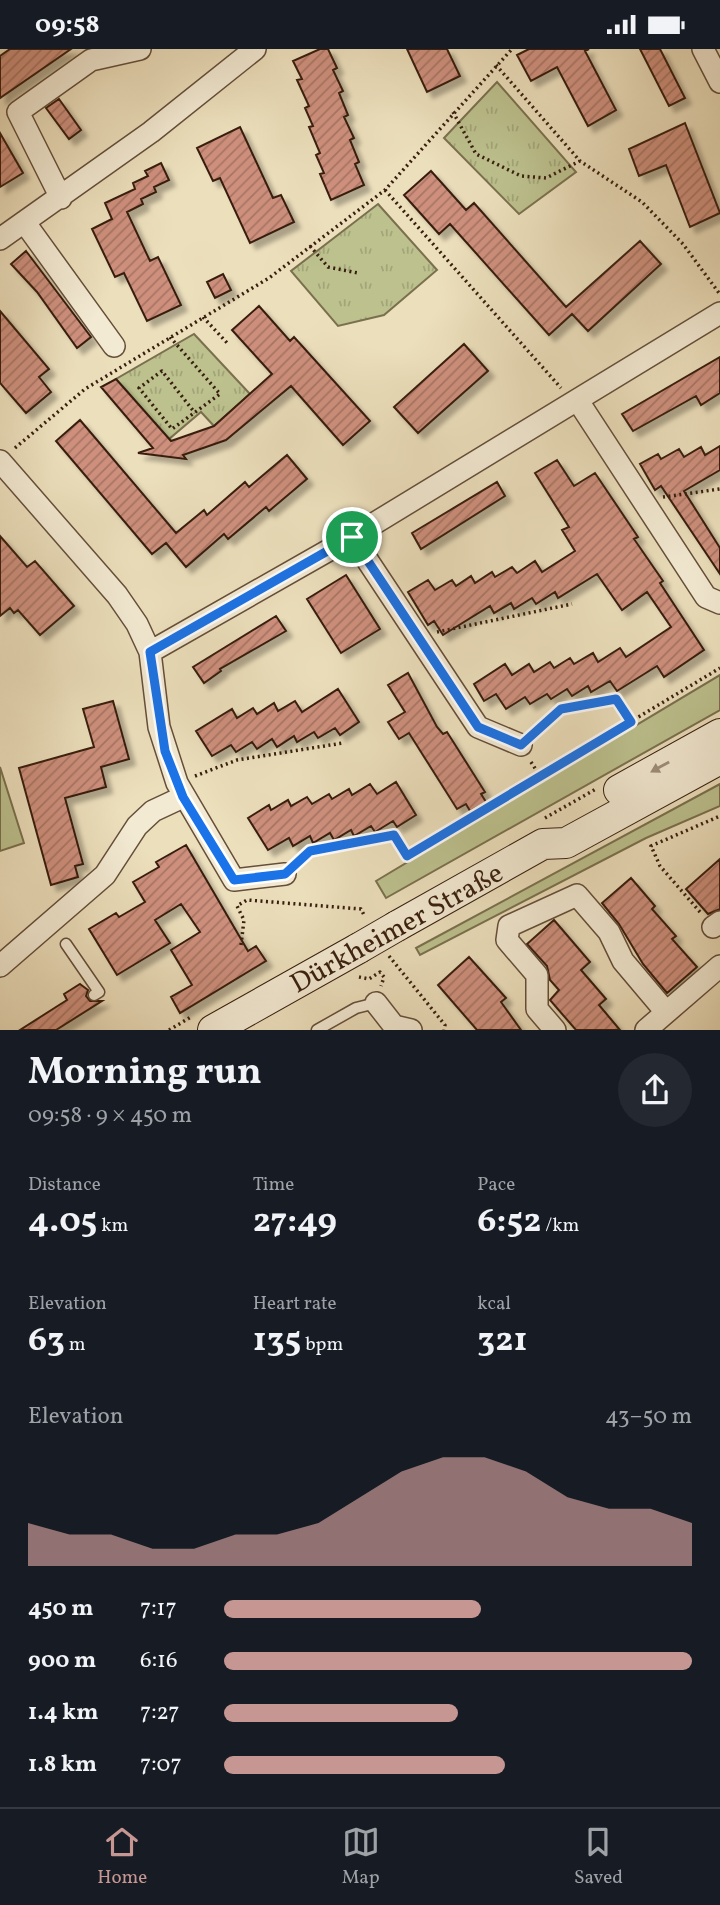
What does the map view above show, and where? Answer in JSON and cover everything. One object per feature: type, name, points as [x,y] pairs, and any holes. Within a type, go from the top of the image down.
[{"type":"street","points":[[61,198],[18,112],[91,60],[141,49]]},
{"type":"street","points":[[0,239],[151,132],[230,56],[255,49]]},
{"type":"street","points":[[703,49],[720,82]]},
{"type":"street","points":[[25,223],[114,346]]},
{"type":"street","points":[[150,652],[352,537],[720,313]]},
{"type":"street","points":[[576,402],[706,597],[720,603]]},
{"type":"street","points":[[4,458],[117,595],[150,652],[159,727],[180,790],[234,880],[285,874]]},
{"type":"street","points":[[352,537],[415,636],[478,727],[521,745]]},
{"type":"street","name":"Dürkheimer Straße","points":[[204,1022],[359,948],[543,832],[720,734]]},
{"type":"street","name":"Dürkheimer Straße","points":[[543,832],[566,843],[720,759]]},
{"type":"street","points":[[0,966],[106,875],[137,826],[180,790]]},
{"type":"street","points":[[555,1030],[537,1009],[537,975],[507,940],[509,926],[577,895],[609,932],[623,961],[666,1013]]},
{"type":"street","points":[[646,1030],[720,966]]},
{"type":"street","points":[[376,1003],[394,1026],[411,1030]]},
{"type":"lane","points":[[66,944],[99,992],[94,995]]},
{"type":"lane","points":[[317,1030],[356,1008],[376,1003]]},
{"type":"path","points":[[4,458],[85,389],[269,278],[385,190],[512,49]]},
{"type":"path","points":[[496,65],[580,160],[642,202],[684,244],[720,295]]},
{"type":"path","points":[[453,112],[476,154],[521,176],[546,178],[580,160]]},
{"type":"path","points":[[385,190],[576,402]]},
{"type":"path","points":[[310,246],[328,267],[358,273]]},
{"type":"path","points":[[203,317],[229,345]]},
{"type":"path","points":[[170,337],[220,394],[195,413],[172,429],[139,389],[162,371],[195,413]]},
{"type":"path","points":[[642,500],[720,489]]},
{"type":"path","points":[[415,636],[572,604]]},
{"type":"path","points":[[285,874],[310,851],[394,835],[407,856],[720,668]]},
{"type":"path","points":[[521,745],[561,709],[616,699],[631,722]]},
{"type":"path","points":[[180,790],[237,760],[343,743]]},
{"type":"path","points":[[543,832],[601,786]]},
{"type":"path","points":[[717,924],[660,866],[651,846],[720,816]]},
{"type":"path","points":[[241,945],[244,920],[237,906],[247,900],[361,909]]},
{"type":"path","points":[[393,963],[445,1025],[444,1030]]},
{"type":"path","points":[[369,979],[376,974]]},
{"type":"path","points":[[169,1030],[204,1022]]},
{"type":"green space","points":[[497,82],[576,172],[519,214],[444,138]]},
{"type":"green space","points":[[378,204],[437,270],[384,315],[338,326],[291,271]]},
{"type":"green space","points":[[194,334],[250,394],[214,426],[201,412],[169,439],[116,379]]},
{"type":"green space","points":[[720,675],[720,710],[386,898],[376,881]]},
{"type":"green space","points":[[0,767],[24,843],[0,851]]},
{"type":"green space","points":[[720,784],[720,806],[646,838],[420,955],[416,948]]},
{"type":"building","points":[[10,49],[71,49],[0,98],[0,56]]},
{"type":"building","points":[[320,49],[328,49],[337,68],[333,70],[343,91],[339,93],[348,115],[344,117],[354,138],[350,140],[359,162],[355,164],[364,185],[331,200],[320,174],[324,173],[316,155],[320,153],[309,127],[313,126],[305,108],[309,106],[297,80],[302,79],[293,61]]},
{"type":"building","points":[[407,49],[447,49],[460,76],[427,92]]},
{"type":"building","points":[[529,49],[589,49],[585,51],[616,110],[588,126],[557,67],[531,81],[517,55]]},
{"type":"building","points":[[640,49],[660,49],[685,98],[669,106]]},
{"type":"building","points":[[59,99],[81,130],[69,139],[46,108]]},
{"type":"building","points":[[685,123],[720,213],[690,227],[666,165],[639,176],[629,149]]},
{"type":"building","points":[[240,127],[273,198],[281,195],[294,222],[250,243],[220,178],[213,181],[197,148]]},
{"type":"building","points":[[0,133],[23,173],[0,187]]},
{"type":"building","points":[[161,163],[169,180],[154,187],[156,192],[141,199],[143,204],[127,212],[150,261],[158,257],[181,305],[147,321],[124,273],[115,277],[92,229],[112,219],[105,203],[135,189],[133,183],[148,176],[145,171]]},
{"type":"building","points":[[431,171],[466,210],[474,203],[566,307],[640,241],[661,264],[588,331],[572,314],[549,335],[450,224],[439,234],[404,195]]},
{"type":"building","points":[[26,251],[91,337],[77,348],[37,292],[11,264]]},
{"type":"building","points":[[223,274],[231,290],[215,298],[207,282]]},
{"type":"building","points":[[259,306],[290,341],[294,337],[370,421],[343,445],[291,386],[226,440],[183,455],[186,459],[138,453],[153,448],[101,387],[116,379],[171,441],[214,426],[272,374],[232,330]]},
{"type":"building","points":[[0,311],[49,369],[39,377],[51,392],[26,413],[0,383]]},
{"type":"building","points":[[464,344],[488,371],[418,433],[394,407]]},
{"type":"building","points":[[720,357],[720,393],[701,405],[696,396],[633,431],[622,414]]},
{"type":"building","points":[[80,420],[176,533],[204,510],[207,515],[245,482],[249,487],[287,455],[307,479],[269,511],[266,507],[228,539],[224,534],[186,567],[166,543],[152,554],[56,441]]},
{"type":"building","points":[[720,446],[720,470],[684,491],[720,548],[720,574],[661,486],[655,490],[640,464],[658,454],[661,459],[679,449],[684,457],[701,447],[705,455]]},
{"type":"building","points":[[557,460],[574,486],[595,473],[638,537],[634,539],[663,581],[660,583],[704,650],[664,677],[657,666],[617,691],[610,681],[591,692],[588,686],[572,696],[567,689],[551,699],[547,694],[530,704],[525,697],[506,709],[496,694],[484,701],[474,684],[505,664],[512,675],[529,664],[534,672],[550,662],[554,668],[570,658],[574,664],[593,653],[598,662],[620,648],[626,657],[671,627],[647,592],[622,610],[597,574],[558,598],[555,592],[536,604],[532,598],[514,609],[511,603],[494,613],[490,606],[443,635],[434,621],[428,625],[408,592],[428,580],[435,590],[452,580],[456,586],[471,576],[475,583],[492,572],[495,577],[512,567],[517,573],[535,561],[542,572],[575,551],[562,530],[569,527],[535,473]]},
{"type":"building","points":[[497,482],[505,496],[421,549],[412,533]]},
{"type":"building","points":[[0,536],[27,567],[35,561],[74,606],[40,635],[18,610],[14,613],[10,608],[0,616]]},
{"type":"building","points":[[346,575],[380,629],[341,653],[307,599]]},
{"type":"building","points":[[276,616],[286,631],[220,669],[221,671],[204,683],[193,667]]},
{"type":"building","points":[[408,673],[437,727],[443,734],[447,732],[485,792],[481,794],[486,802],[470,811],[466,804],[457,809],[409,733],[399,739],[388,722],[405,712],[388,685]]},
{"type":"building","points":[[338,689],[359,722],[340,735],[335,728],[318,738],[314,732],[297,742],[294,736],[277,747],[272,739],[257,749],[252,742],[236,752],[231,745],[212,756],[196,731],[232,709],[237,718],[253,708],[257,714],[274,703],[278,711],[295,701],[302,712]]},
{"type":"building","points":[[113,701],[129,759],[101,767],[106,787],[65,798],[83,864],[75,866],[78,877],[51,885],[19,768],[94,747],[83,709]]},
{"type":"building","points":[[396,782],[416,815],[397,827],[393,821],[375,832],[371,826],[354,836],[351,830],[334,840],[330,833],[313,843],[310,836],[293,846],[289,838],[268,850],[248,818],[269,805],[271,810],[288,800],[291,806],[307,797],[312,804],[329,794],[332,799],[349,789],[352,795],[370,784],[377,794]]},
{"type":"building","points":[[186,845],[248,951],[256,946],[266,961],[180,1013],[171,997],[192,985],[171,950],[200,932],[181,904],[155,920],[170,943],[117,975],[89,929],[116,913],[119,917],[145,902],[133,882],[159,867],[156,862]]},
{"type":"building","points":[[720,859],[720,909],[708,914],[686,889]]},
{"type":"building","points":[[631,878],[655,906],[652,909],[676,936],[672,939],[697,967],[667,993],[643,964],[619,924],[602,903]]},
{"type":"building","points":[[554,920],[590,962],[581,970],[606,999],[599,1005],[620,1030],[576,1030],[550,1000],[559,990],[550,980],[547,966],[527,944]]},
{"type":"building","points":[[469,957],[506,998],[501,1002],[521,1030],[477,1030],[438,985]]},
{"type":"building","points":[[80,984],[88,990],[86,996],[90,1001],[102,1001],[56,1030],[20,1030],[67,1000],[64,994]]},
{"type":"route","points":[[352,537],[415,636],[478,727],[521,745],[561,709],[616,699],[631,722],[407,856],[394,835],[310,851],[285,874],[234,880],[183,797],[165,751],[159,727],[150,652],[352,537]]}]
